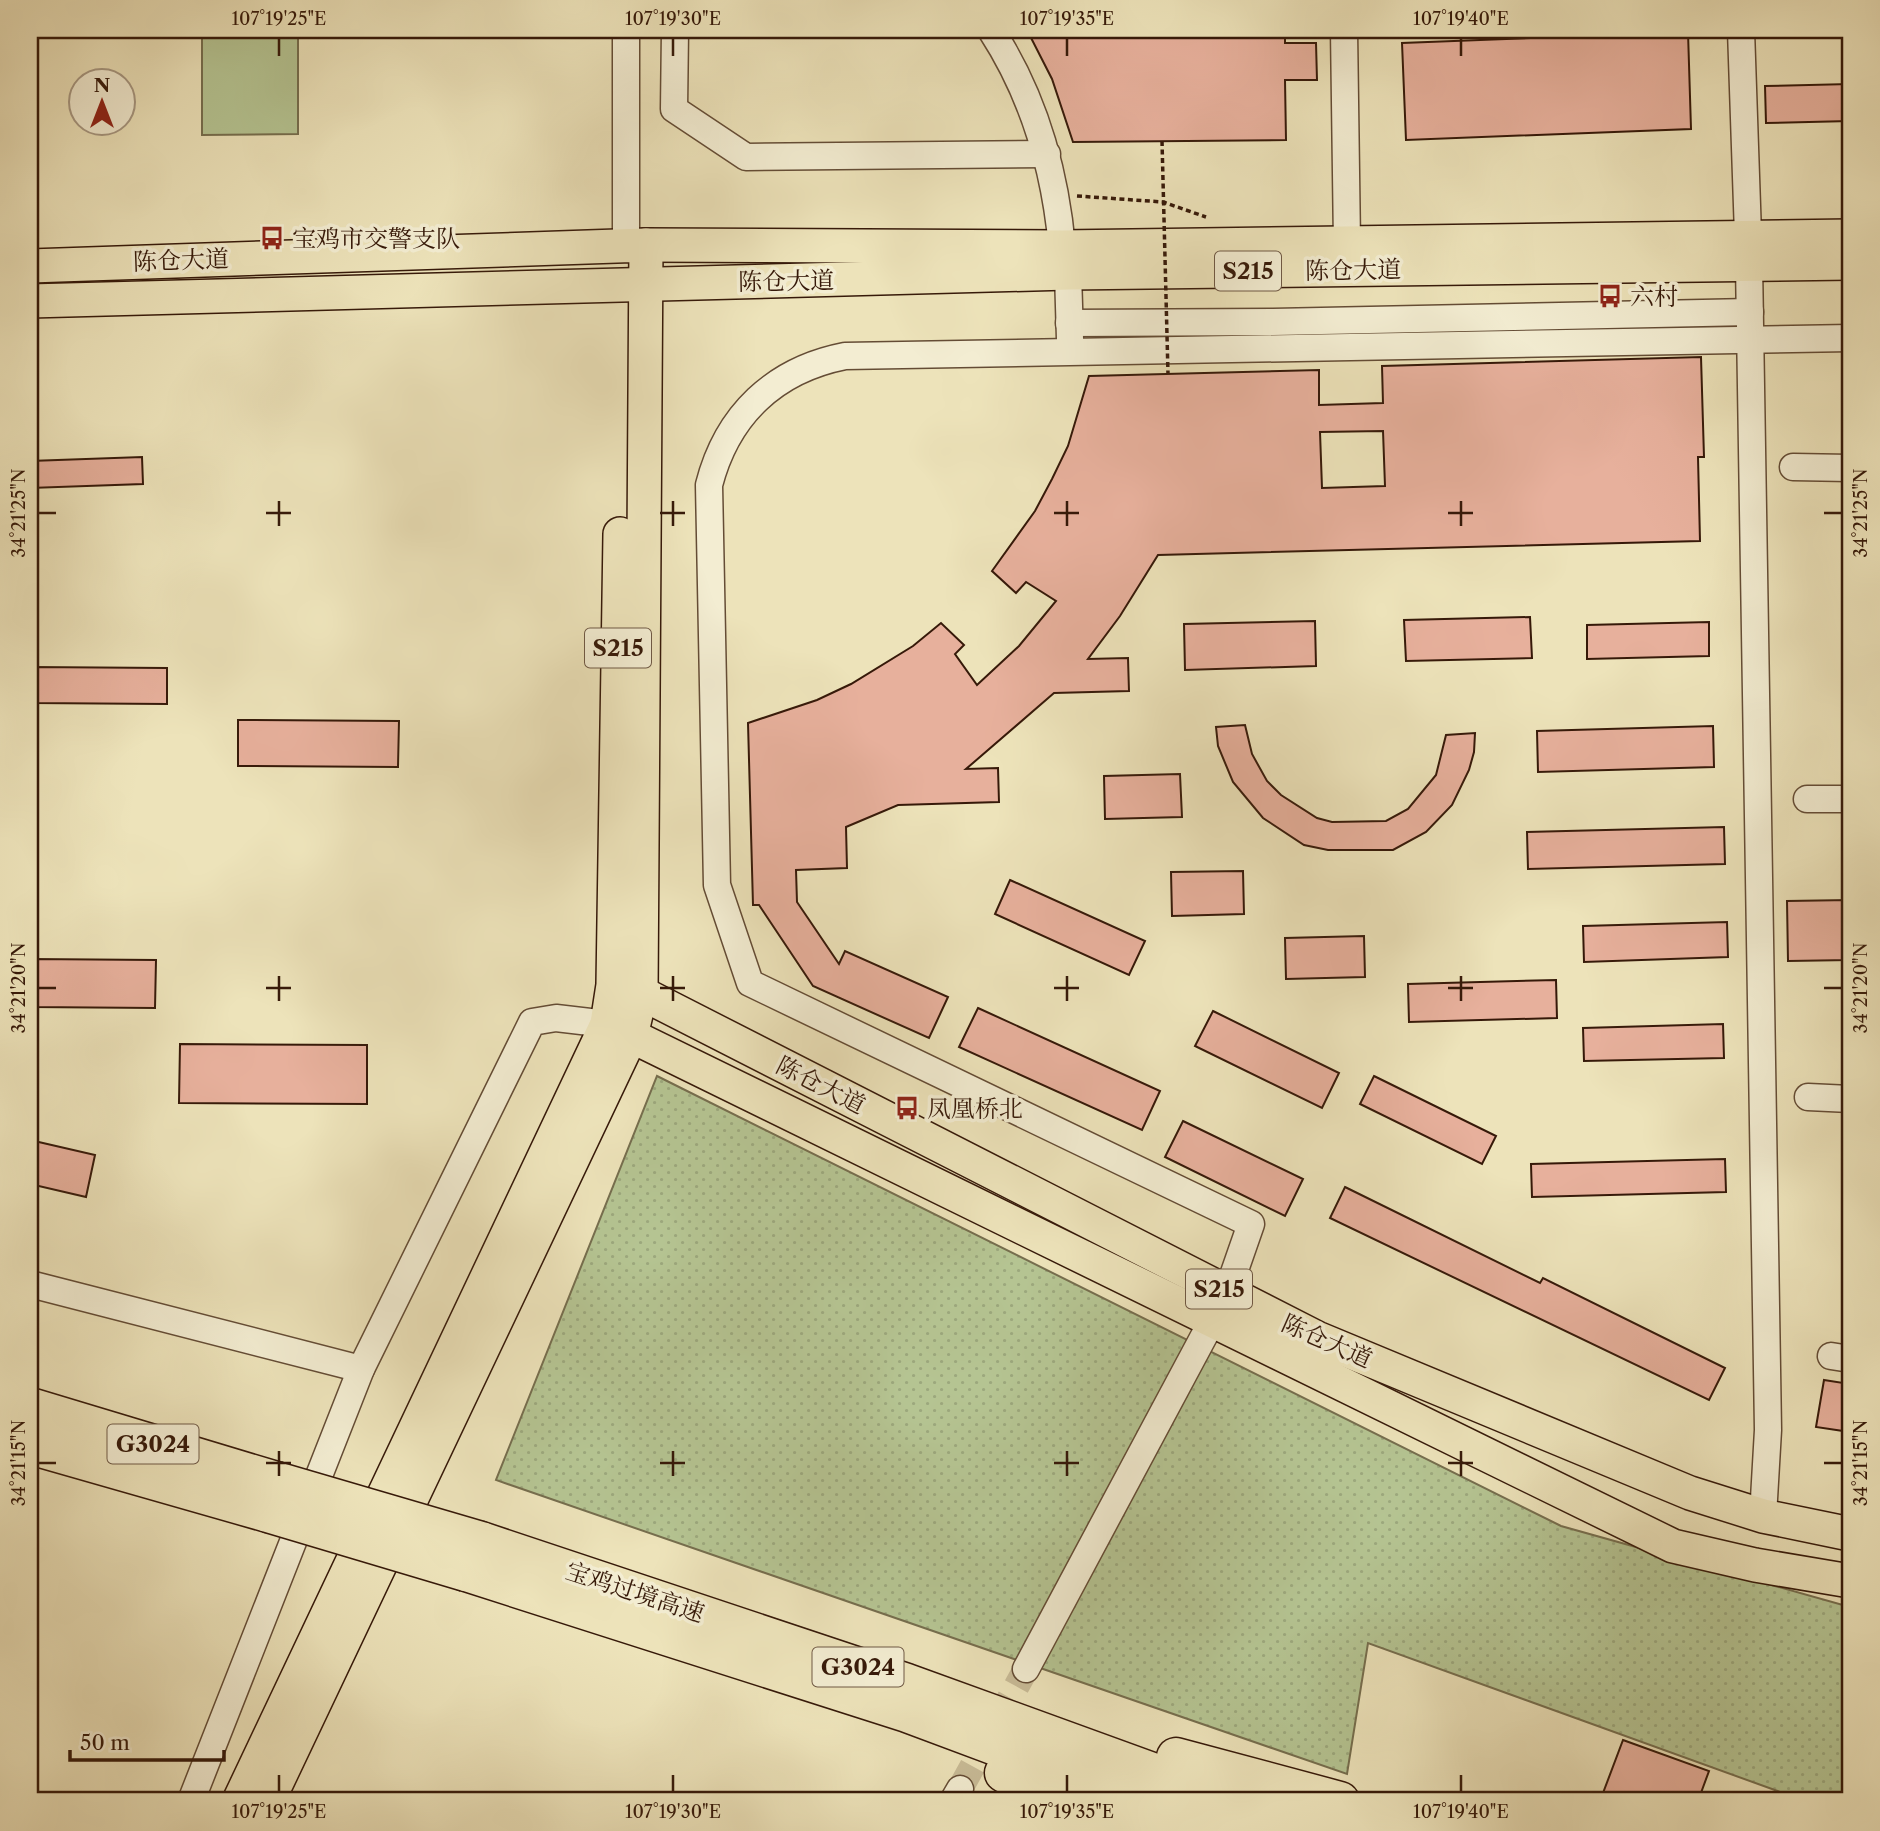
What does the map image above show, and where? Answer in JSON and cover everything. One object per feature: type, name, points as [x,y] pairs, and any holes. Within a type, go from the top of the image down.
[{"type":"highway","name":"宝鸡过境高速","points":[[30,1407],[272,1497],[474,1557],[1233,1801]]},
{"type":"highway","name":"宝鸡过境高速","points":[[30,1445],[272,1497]]},
{"type":"highway","name":"宝鸡过境高速","points":[[907,1698],[1143,1801]]},
{"type":"highway","points":[[907,1698],[1015,1780],[1064,1801]]},
{"type":"highway","points":[[907,1698],[1340,1801]]},
{"type":"main road","name":"陈仓大道","points":[[30,265],[636,245],[1065,260],[1749,251],[1850,236]]},
{"type":"main road","name":"陈仓大道","points":[[30,302],[635,286],[1347,244],[1749,251],[1850,262]]},
{"type":"main road","name":"S215","points":[[619,1030],[627,989],[636,245]]},
{"type":"main road","name":"陈仓大道","points":[[627,989],[1219,1306],[1330,1344],[1690,1493],[1763,1516],[1850,1534]]},
{"type":"main road","points":[[619,1030],[1219,1306],[1673,1546],[1755,1565],[1850,1581]]},
{"type":"main road","points":[[239,1801],[619,1030]]},
{"type":"main road","points":[[268,1801],[619,1030]]},
{"type":"street","points":[[626,30],[636,245]]},
{"type":"street","points":[[675,30],[674,109],[746,158],[1047,154]]},
{"type":"street","points":[[991,30],[1017,76],[1047,154],[1056,194],[1065,260],[1070,351]]},
{"type":"street","points":[[1344,30],[1347,244]]},
{"type":"street","points":[[1741,30],[1751,341],[1768,1430],[1763,1516]]},
{"type":"street","points":[[1069,323],[1273,322],[1750,312]]},
{"type":"street","points":[[1026,1669],[1219,1306],[1251,1224],[750,983],[717,885],[709,485],[723,443],[734,425],[747,407],[782,378],[823,360],[867,354],[1850,338]]},
{"type":"street","points":[[1793,467],[1850,468]]},
{"type":"street","points":[[1807,799],[1850,799]]},
{"type":"street","points":[[191,1801],[361,1369],[532,1022],[556,1018],[619,1030]]},
{"type":"street","points":[[1808,1097],[1850,1099]]},
{"type":"street","points":[[30,1284],[361,1369]]},
{"type":"path","points":[[1162,141],[1168,374]]},
{"type":"path","points":[[1056,194],[1163,202],[1215,220]]},
{"type":"green space","points":[[202,30],[298,30],[298,134],[202,135]]},
{"type":"green space","points":[[657,1076],[1561,1526],[1850,1607],[1850,1801],[1781,1801],[1783,1793],[1368,1643],[1347,1774],[496,1480]]},
{"type":"building","points":[[1027,30],[1285,30],[1285,43],[1316,43],[1317,80],[1285,80],[1286,140],[1073,142],[1052,79]]},
{"type":"building","points":[[1688,32],[1691,129],[1406,140],[1402,43]]},
{"type":"building","points":[[1850,84],[1850,121],[1766,123],[1765,86]]},
{"type":"building","points":[[1701,357],[1704,457],[1698,457],[1700,541],[1158,555],[1120,616],[1088,659],[1128,658],[1129,691],[1054,693],[966,769],[998,768],[999,802],[898,805],[846,827],[847,868],[796,870],[797,902],[839,964],[845,951],[948,997],[929,1038],[813,986],[759,905],[753,905],[748,723],[817,700],[851,684],[913,646],[941,623],[964,645],[955,654],[977,685],[1019,646],[1056,601],[1026,582],[1016,593],[992,571],[1035,511],[1052,479],[1068,446],[1089,376],[1319,370],[1319,405],[1383,403],[1382,366]],"holes":[[[1383,431],[1385,486],[1322,488],[1320,432]]]},
{"type":"building","points":[[142,457],[143,484],[30,488],[30,461]]},
{"type":"building","points":[[1530,617],[1532,658],[1406,661],[1404,620]]},
{"type":"building","points":[[1315,621],[1316,666],[1185,670],[1184,624]]},
{"type":"building","points":[[1709,622],[1709,656],[1587,659],[1587,625]]},
{"type":"building","points":[[30,667],[167,668],[167,704],[30,703]]},
{"type":"building","points":[[238,720],[399,721],[398,767],[238,766]]},
{"type":"building","points":[[1245,725],[1252,754],[1267,781],[1281,795],[1317,818],[1332,822],[1386,821],[1408,809],[1436,775],[1446,735],[1475,733],[1474,752],[1469,770],[1452,805],[1426,832],[1393,850],[1328,850],[1304,845],[1263,818],[1233,782],[1218,746],[1216,727]]},
{"type":"building","points":[[1713,726],[1714,767],[1538,772],[1537,731]]},
{"type":"building","points":[[1180,774],[1182,817],[1105,819],[1104,776]]},
{"type":"building","points":[[1724,827],[1725,864],[1528,869],[1527,832]]},
{"type":"building","points":[[1243,871],[1244,914],[1172,916],[1171,872]]},
{"type":"building","points":[[1010,880],[1145,941],[1129,975],[995,914]]},
{"type":"building","points":[[1850,900],[1850,960],[1788,961],[1787,901]]},
{"type":"building","points":[[1727,922],[1728,957],[1584,962],[1583,926]]},
{"type":"building","points":[[1364,936],[1365,977],[1286,979],[1285,938]]},
{"type":"building","points":[[30,959],[156,960],[155,1008],[30,1007]]},
{"type":"building","points":[[1556,980],[1557,1018],[1409,1022],[1408,984]]},
{"type":"building","points":[[978,1008],[1160,1091],[1142,1130],[959,1047]]},
{"type":"building","points":[[1213,1011],[1339,1073],[1322,1108],[1195,1046]]},
{"type":"building","points":[[1723,1024],[1724,1058],[1584,1061],[1583,1028]]},
{"type":"building","points":[[180,1044],[367,1045],[367,1104],[179,1103]]},
{"type":"building","points":[[1374,1076],[1496,1136],[1482,1164],[1360,1104]]},
{"type":"building","points":[[1183,1121],[1303,1179],[1285,1216],[1165,1157]]},
{"type":"building","points":[[30,1140],[95,1155],[86,1197],[30,1184]]},
{"type":"building","points":[[1725,1159],[1726,1192],[1532,1197],[1531,1164]]},
{"type":"building","points":[[1345,1187],[1540,1283],[1543,1278],[1725,1368],[1709,1400],[1330,1218]]},
{"type":"building","points":[[1824,1380],[1850,1384],[1850,1432],[1816,1427]]},
{"type":"building","points":[[1623,1740],[1709,1771],[1698,1801],[1600,1801]]},
{"type":"tunnel","points":[[960,1789],[1026,1669]]},
{"type":"place","name":"宝鸡市交警支队","points":[[272,238]]},
{"type":"place","name":"六村","points":[[1610,296]]},
{"type":"place","name":"凤凰桥北","points":[[907,1108]]}]
